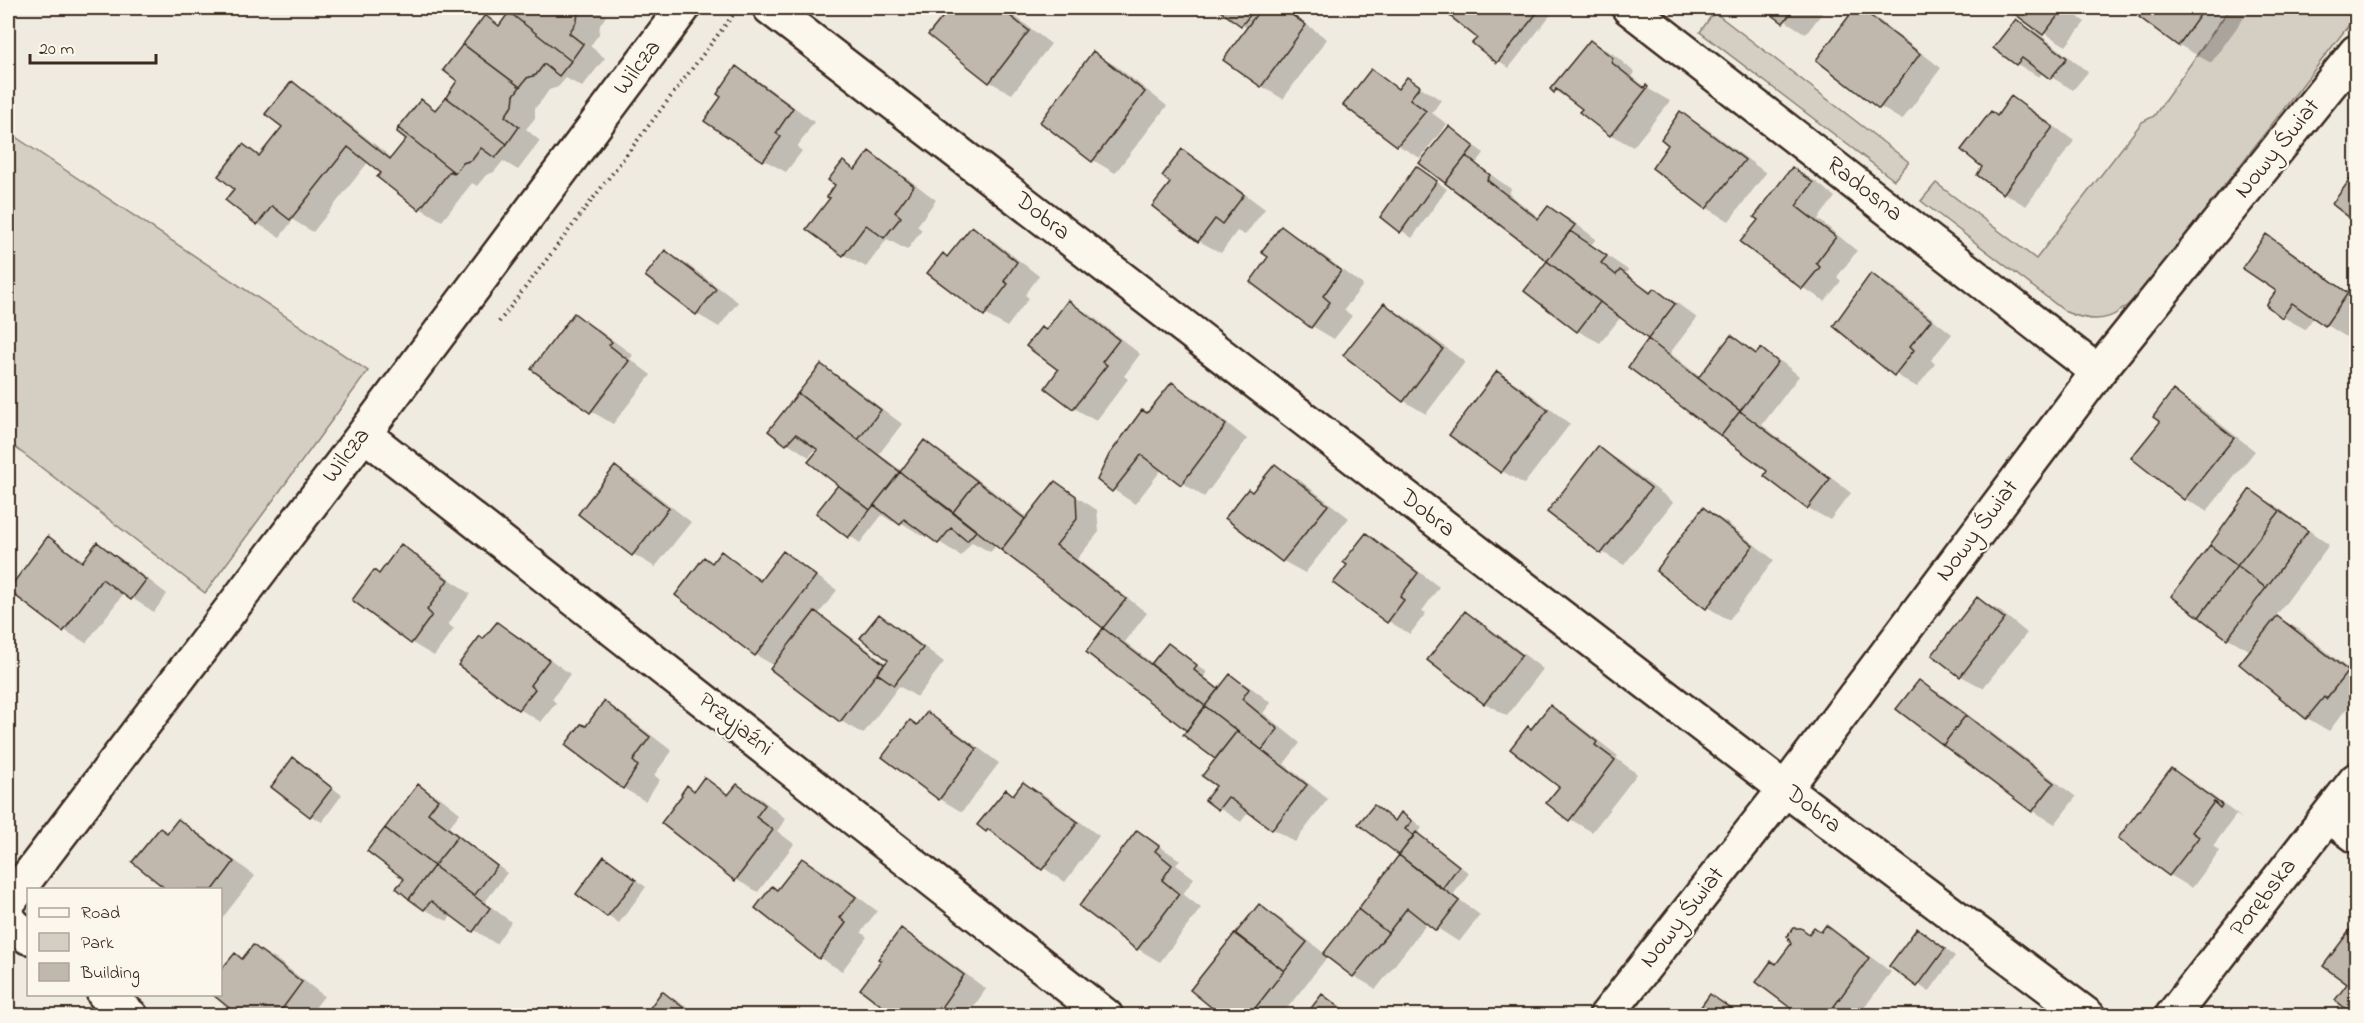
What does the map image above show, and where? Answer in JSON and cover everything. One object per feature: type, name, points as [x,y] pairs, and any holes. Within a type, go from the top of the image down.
[{"type":"street","name":"Wilcza","points":[[8,903],[364,434],[683,8]]},
{"type":"street","name":"Dobra","points":[[770,8],[1785,789],[2088,1016]]},
{"type":"street","name":"Radosna","points":[[1629,8],[2098,372]]},
{"type":"street","name":"Nowy Świat","points":[[1606,1016],[1785,789],[2098,372],[2356,52]]},
{"type":"street","name":"Przyjaźni","points":[[364,434],[1106,1016]]},
{"type":"street","name":"Porębska","points":[[2172,1016],[2356,780]]},
{"type":"street","points":[[2329,816],[2356,836]]},
{"type":"street","points":[[8,920],[27,936]]},
{"type":"street","points":[[106,996],[131,1016]]},
{"type":"green space","points":[[2230,8],[2356,8],[2356,16],[2144,289],[2110,317],[2091,319],[2066,312],[1921,201],[1936,183],[2036,259],[2142,122],[2154,116]]},
{"type":"green space","points":[[1714,12],[1909,162],[1894,180],[1700,32]]},
{"type":"green space","points":[[8,132],[368,371],[205,593],[8,442]]},
{"type":"building","points":[[513,8],[582,8],[569,33],[583,44],[571,61],[509,12]]},
{"type":"building","points":[[950,8],[1000,8],[1029,31],[989,83],[928,35]]},
{"type":"building","points":[[1216,8],[1256,8],[1241,26]]},
{"type":"building","points":[[1261,8],[1282,8],[1306,25],[1261,87],[1223,60]]},
{"type":"building","points":[[1456,8],[1541,8],[1497,63],[1472,43],[1477,38],[1450,16]]},
{"type":"building","points":[[1763,8],[1795,8],[1783,23]]},
{"type":"building","points":[[1855,8],[1860,8],[1920,54],[1879,109],[1816,60]]},
{"type":"building","points":[[2007,8],[2064,8],[2043,35]]},
{"type":"building","points":[[2145,8],[2205,8],[2178,46],[2139,17]]},
{"type":"building","points":[[509,12],[571,61],[559,76],[544,64],[536,75],[527,78],[520,87],[463,44],[485,15],[499,26]]},
{"type":"building","points":[[2016,19],[2067,58],[2050,79],[2022,58],[2016,65],[1993,48]]},
{"type":"building","points":[[1590,40],[1613,58],[1611,62],[1644,88],[1646,85],[1648,87],[1610,136],[1579,112],[1582,109],[1556,89],[1554,93],[1550,89]]},
{"type":"building","points":[[463,44],[520,87],[514,95],[513,105],[505,116],[519,127],[507,144],[446,97],[457,81],[443,70]]},
{"type":"building","points":[[1093,51],[1145,92],[1092,162],[1040,122]]},
{"type":"building","points":[[736,66],[793,108],[776,133],[781,137],[763,161],[704,121],[721,97],[717,94]]},
{"type":"building","points":[[1371,69],[1398,89],[1407,77],[1420,86],[1410,99],[1426,111],[1397,146],[1343,105]]},
{"type":"building","points":[[292,81],[390,159],[406,139],[397,132],[398,128],[455,173],[450,171],[419,210],[377,177],[381,173],[348,147],[290,220],[272,206],[257,225],[225,200],[234,189],[218,176],[243,144],[259,156],[282,127],[265,114]]},
{"type":"building","points":[[2011,96],[2053,127],[2003,194],[1977,175],[1982,167],[1961,150],[1991,111],[1997,116]]},
{"type":"building","points":[[446,97],[507,144],[495,158],[481,148],[472,160],[463,163],[455,173],[398,128],[421,99],[435,110]]},
{"type":"building","points":[[1680,111],[1745,160],[1706,209],[1652,168],[1668,145],[1661,139]]},
{"type":"building","points":[[1449,126],[1474,146],[1445,183],[1419,163]]},
{"type":"building","points":[[1182,149],[1244,195],[1222,224],[1215,219],[1198,242],[1152,206],[1170,183],[1162,176]]},
{"type":"building","points":[[869,151],[914,186],[895,212],[901,217],[884,238],[866,225],[843,256],[806,229],[830,198],[827,197],[835,185],[828,180],[843,161],[855,170]]},
{"type":"building","points":[[1466,156],[1490,175],[1487,180],[1538,219],[1548,206],[1575,225],[1547,261],[1445,183]]},
{"type":"building","points":[[1416,166],[1437,181],[1400,233],[1380,217]]},
{"type":"building","points":[[1792,167],[1813,183],[1796,206],[1836,237],[1816,263],[1820,267],[1802,289],[1740,242],[1758,220],[1754,217]]},
{"type":"building","points":[[2356,171],[2356,234],[2351,229],[2355,222],[2332,204]]},
{"type":"building","points":[[972,226],[1017,262],[1004,281],[1008,284],[984,316],[927,273],[943,253],[947,257]]},
{"type":"building","points":[[1281,226],[1341,271],[1323,296],[1330,302],[1311,328],[1250,282],[1268,257],[1261,252]]},
{"type":"building","points":[[1570,231],[1607,256],[1601,263],[1616,275],[1620,270],[1650,293],[1654,288],[1675,304],[1648,339],[1547,261]]},
{"type":"building","points":[[2266,234],[2348,293],[2325,326],[2292,303],[2282,318],[2266,305],[2276,291],[2242,268]]},
{"type":"building","points":[[665,250],[716,289],[696,315],[645,276]]},
{"type":"building","points":[[1547,261],[1600,302],[1577,332],[1524,291]]},
{"type":"building","points":[[1871,273],[1931,320],[1910,346],[1914,350],[1894,376],[1833,326]]},
{"type":"building","points":[[1068,300],[1119,340],[1102,362],[1107,365],[1073,409],[1045,388],[1058,370],[1026,346],[1041,327],[1046,330]]},
{"type":"building","points":[[1384,303],[1443,349],[1403,402],[1343,355]]},
{"type":"building","points":[[574,313],[612,342],[609,345],[629,361],[590,413],[531,369]]},
{"type":"building","points":[[1731,335],[1756,354],[1761,348],[1778,362],[1740,411],[1698,378]]},
{"type":"building","points":[[1648,339],[1740,411],[1721,436],[1628,367]]},
{"type":"building","points":[[821,364],[881,410],[858,440],[798,393]]},
{"type":"building","points":[[1497,371],[1548,410],[1501,473],[1449,435]]},
{"type":"building","points":[[1172,382],[1226,425],[1181,485],[1141,455],[1112,492],[1097,480],[1109,455],[1142,410],[1147,413]]},
{"type":"building","points":[[2173,390],[2234,438],[2184,500],[2131,458],[2160,422],[2153,417]]},
{"type":"building","points":[[798,393],[900,472],[870,510],[808,462],[818,450],[796,434],[786,445],[768,431]]},
{"type":"building","points":[[1740,411],[1830,479],[1807,509],[1764,476],[1767,471],[1721,436]]},
{"type":"building","points":[[924,440],[977,481],[953,512],[900,472]]},
{"type":"building","points":[[1598,446],[1651,488],[1601,554],[1547,512]]},
{"type":"building","points":[[1275,464],[1328,505],[1282,562],[1225,518],[1248,489],[1252,492]]},
{"type":"building","points":[[615,466],[669,508],[632,556],[578,514]]},
{"type":"building","points":[[900,472],[976,531],[967,541],[951,528],[938,544],[904,519],[900,525],[874,505]]},
{"type":"building","points":[[977,481],[1025,519],[1001,550],[953,512]]},
{"type":"building","points":[[1055,481],[1076,496],[1077,519],[1056,545],[1126,599],[1103,628],[1001,550]]},
{"type":"building","points":[[838,485],[870,510],[848,538],[816,513]]},
{"type":"building","points":[[2250,489],[2280,511],[2237,566],[2210,545]]},
{"type":"building","points":[[1703,507],[1753,546],[1706,609],[1656,571]]},
{"type":"building","points":[[2280,511],[2308,531],[2266,588],[2237,566]]},
{"type":"building","points":[[1366,533],[1418,573],[1400,597],[1404,600],[1387,623],[1333,583],[1347,565],[1343,562]]},
{"type":"building","points":[[48,536],[82,562],[97,542],[146,580],[131,600],[102,579],[63,632],[8,590]]},
{"type":"building","points":[[401,544],[448,580],[427,610],[432,615],[411,644],[352,600],[374,570],[379,574]]},
{"type":"building","points":[[2210,545],[2237,566],[2199,617],[2171,596]]},
{"type":"building","points":[[721,551],[760,581],[783,551],[816,576],[755,656],[675,595],[704,557],[712,563]]},
{"type":"building","points":[[2237,566],[2266,588],[2227,639],[2199,617]]},
{"type":"building","points":[[1977,597],[2005,619],[1960,677],[1932,655]]},
{"type":"building","points":[[815,611],[884,664],[840,722],[770,669]]},
{"type":"building","points":[[1465,611],[1522,655],[1484,704],[1427,660]]},
{"type":"building","points":[[879,614],[923,648],[894,685],[877,673],[888,660],[860,638]]},
{"type":"building","points":[[2277,616],[2348,671],[2326,699],[2324,697],[2306,719],[2239,664]]},
{"type":"building","points":[[497,622],[549,660],[530,685],[535,689],[518,710],[458,665],[480,636],[483,639]]},
{"type":"building","points":[[1103,628],[1205,706],[1187,731],[1086,652]]},
{"type":"building","points":[[1168,643],[1197,665],[1194,670],[1218,689],[1205,706],[1151,664]]},
{"type":"building","points":[[1230,674],[1249,689],[1242,699],[1278,729],[1262,750],[1205,706]]},
{"type":"building","points":[[1919,680],[1966,715],[1943,745],[1896,709]]},
{"type":"building","points":[[604,701],[650,737],[633,761],[638,766],[623,789],[565,745],[581,724],[586,726]]},
{"type":"building","points":[[1550,705],[1597,742],[1595,745],[1615,760],[1569,821],[1546,803],[1559,787],[1510,749],[1528,726],[1531,729]]},
{"type":"building","points":[[1205,706],[1237,731],[1215,759],[1183,735]]},
{"type":"building","points":[[927,712],[977,749],[939,800],[882,757],[910,720],[917,725]]},
{"type":"building","points":[[1966,715],[2054,783],[2032,812],[1943,745]]},
{"type":"building","points":[[1237,731],[1307,785],[1272,830],[1228,797],[1218,810],[1205,800],[1216,786],[1202,776]]},
{"type":"building","points":[[293,757],[332,788],[310,817],[271,787]]},
{"type":"building","points":[[2171,768],[2222,805],[2220,808],[2214,802],[2192,832],[2199,837],[2169,876],[2118,838]]},
{"type":"building","points":[[704,777],[728,795],[737,784],[765,805],[756,817],[773,830],[735,881],[661,823],[687,785],[694,791]]},
{"type":"building","points":[[1023,782],[1078,822],[1042,870],[988,829],[986,832],[977,825],[1006,789],[1013,795]]},
{"type":"building","points":[[418,784],[438,800],[428,813],[458,836],[434,866],[385,828]]},
{"type":"building","points":[[1374,805],[1395,821],[1401,812],[1412,821],[1405,829],[1414,836],[1399,855],[1358,824]]},
{"type":"building","points":[[178,819],[234,862],[214,888],[164,888],[132,862],[160,828],[167,833]]},
{"type":"building","points":[[385,828],[434,866],[409,899],[396,888],[404,879],[367,851]]},
{"type":"building","points":[[1137,830],[1159,846],[1155,851],[1172,865],[1162,880],[1179,894],[1137,950],[1079,906]]},
{"type":"building","points":[[1416,832],[1459,866],[1442,889],[1399,855]]},
{"type":"building","points":[[458,836],[497,866],[474,896],[434,866]]},
{"type":"building","points":[[1399,855],[1459,901],[1436,931],[1407,908],[1388,933],[1358,909]]},
{"type":"building","points":[[604,856],[636,880],[607,917],[576,894]]},
{"type":"building","points":[[802,858],[856,897],[840,918],[846,923],[819,959],[755,908],[772,886],[777,890]]},
{"type":"building","points":[[434,866],[490,908],[473,932],[431,901],[424,910],[409,899]]},
{"type":"building","points":[[1259,904],[1307,942],[1284,971],[1235,934]]},
{"type":"building","points":[[1358,909],[1388,933],[1353,977],[1323,954]]},
{"type":"building","points":[[2356,922],[2355,1016],[2335,1000],[2347,984],[2323,966]]},
{"type":"building","points":[[1826,925],[1869,958],[1827,1016],[1801,1016],[1756,982],[1771,961],[1776,964],[1791,944],[1787,936],[1793,928],[1801,928],[1809,934],[1814,927],[1821,932]]},
{"type":"building","points":[[901,928],[964,975],[942,1006],[946,1009],[941,1016],[895,1016],[860,989],[881,961],[878,959]]},
{"type":"building","points":[[1917,928],[1945,949],[1917,987],[1889,966]]},
{"type":"building","points":[[1235,933],[1284,971],[1249,1016],[1222,1016],[1190,990]]},
{"type":"building","points":[[253,945],[302,982],[277,1016],[239,1016],[214,996],[222,996],[222,969],[235,953],[242,959]]},
{"type":"building","points":[[662,991],[694,1016],[644,1016]]},
{"type":"building","points":[[1322,994],[1351,1016],[1305,1016]]},
{"type":"building","points":[[1710,994],[1737,1013],[1736,1016],[1700,1016],[1698,1011]]},
{"type":"building","points":[[28,1007],[39,1016],[21,1016]]}]
